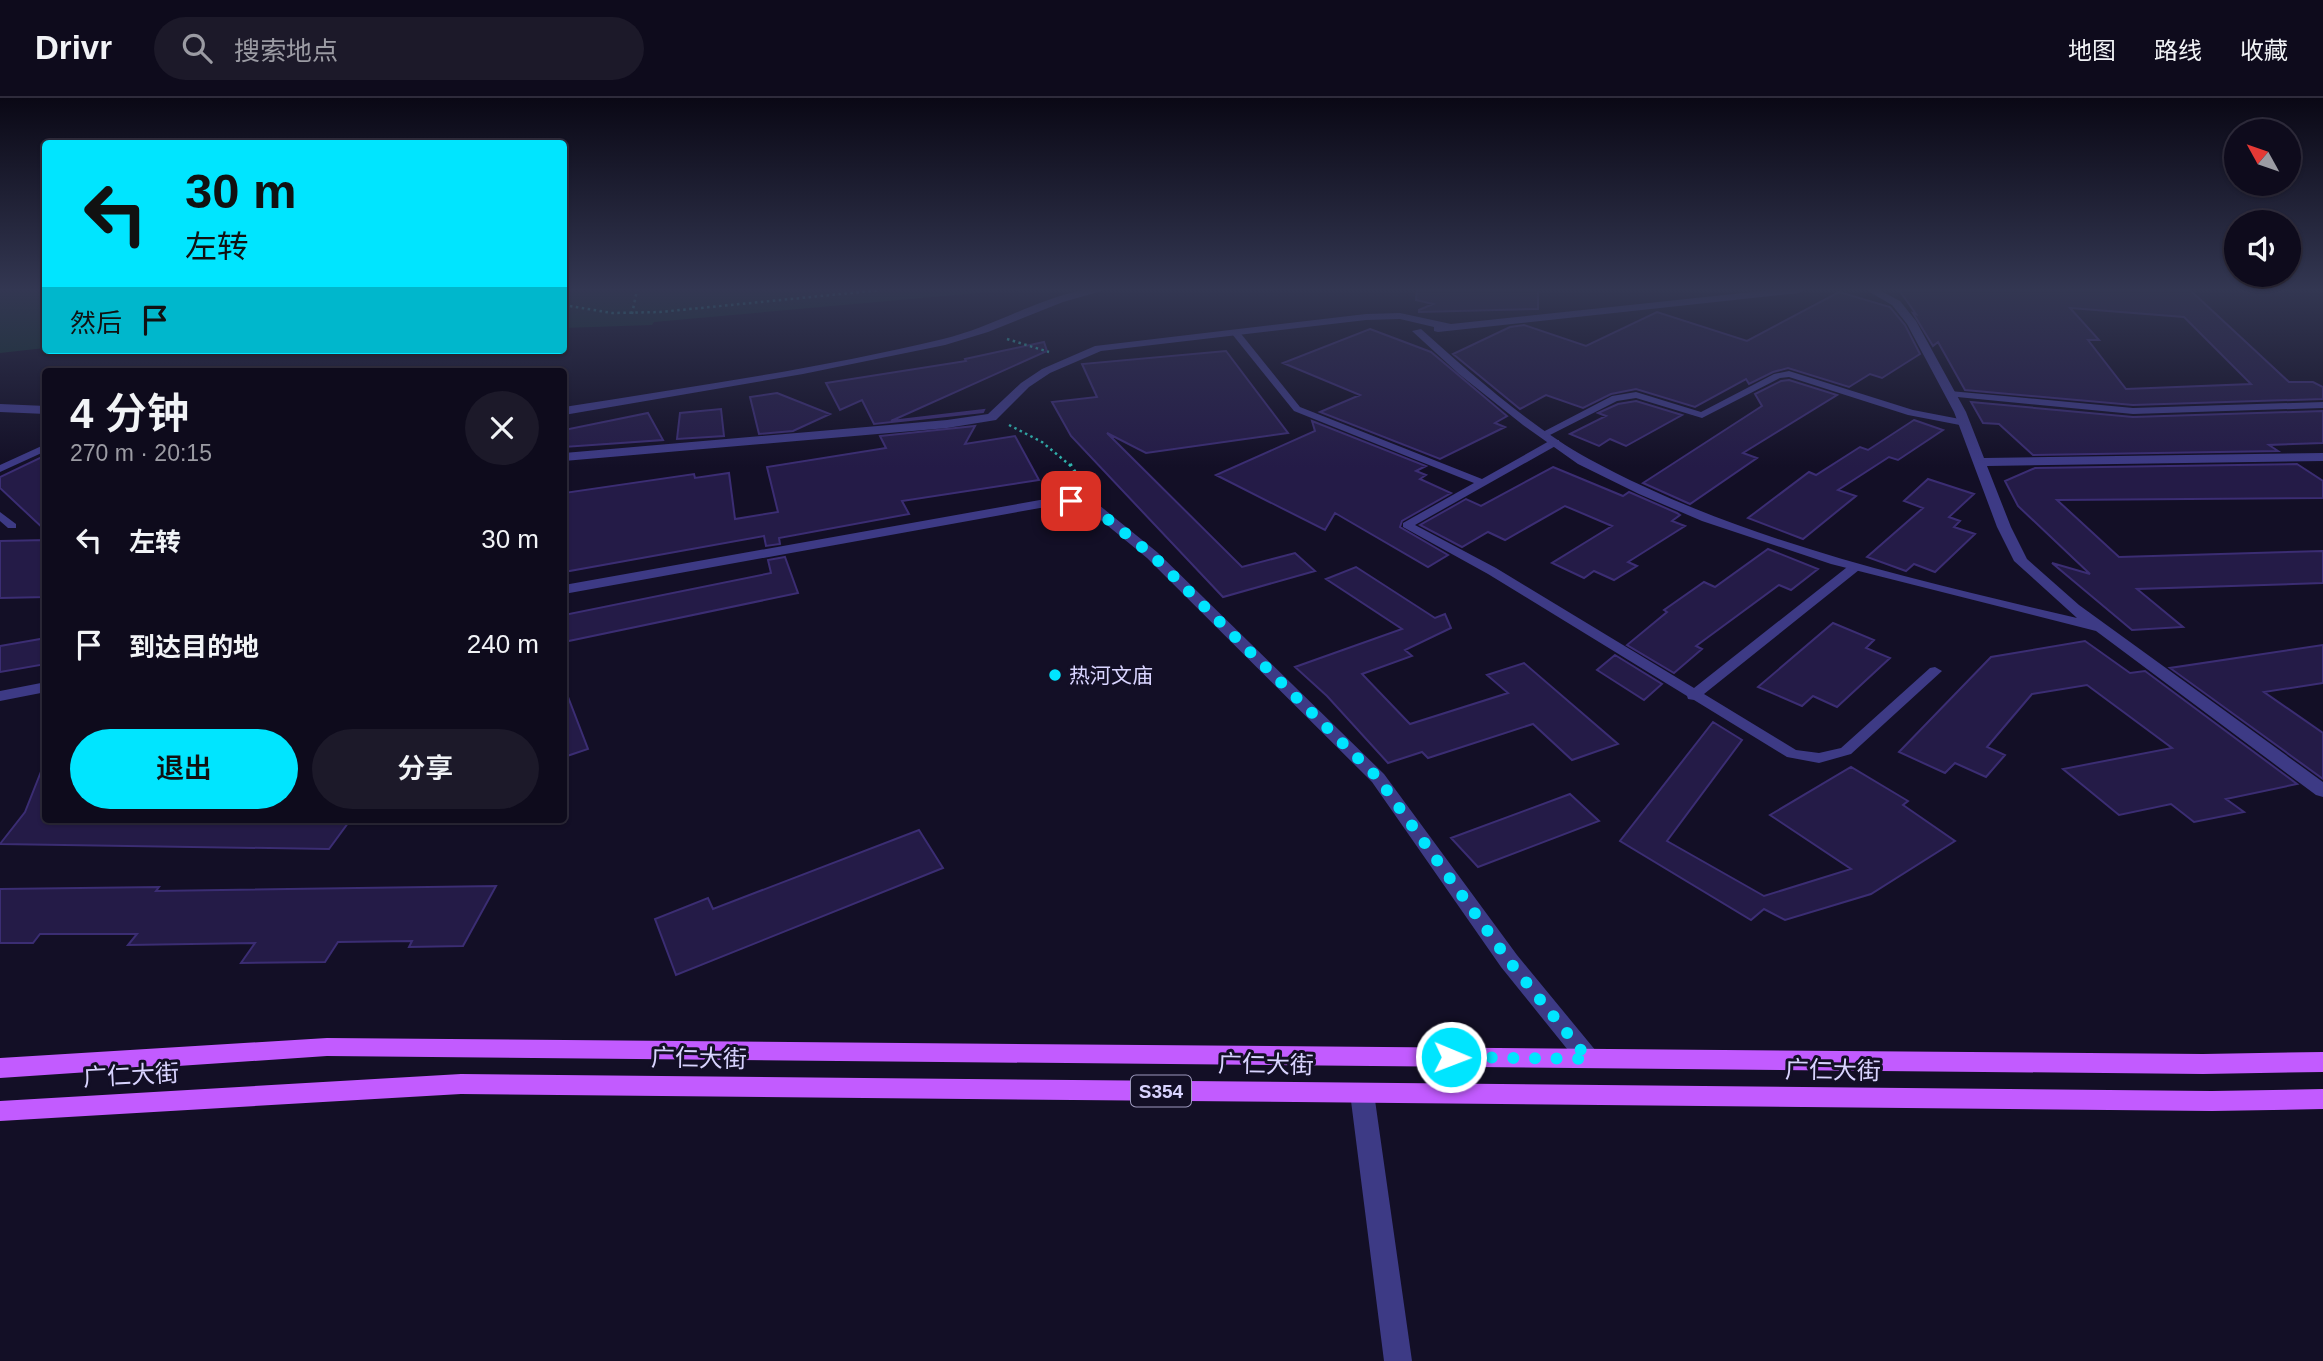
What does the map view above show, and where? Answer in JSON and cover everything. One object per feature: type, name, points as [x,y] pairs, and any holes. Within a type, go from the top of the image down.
[{"type":"main road","name":"广仁大街","points":[[0,1068],[327,1047],[2189,1064],[2323,1062]]},
{"type":"main road","name":"广仁大街","points":[[0,1111],[461,1084],[2212,1101],[2323,1099]]},
{"type":"street","points":[[567,410],[914,349]]},
{"type":"street","points":[[567,457],[992,418],[1024,385],[1046,370],[1097,349]]},
{"type":"street","points":[[1436,349],[1457,368],[1581,460],[1644,491],[1776,543],[1856,567],[2101,628]]},
{"type":"street","points":[[1924,349],[1965,423],[2004,527],[2021,561],[2074,608],[2323,791]]},
{"type":"street","points":[[0,408],[42,410]]},
{"type":"street","points":[[1979,462],[2323,457]]},
{"type":"street","points":[[567,589],[1040,504],[1071,501],[1089,504],[1152,555],[1378,778],[1509,961],[1588,1059]]},
{"type":"street","points":[[0,696],[42,688]]},
{"type":"street","points":[[1362,1093],[1398,1361]]},
{"type":"lane","points":[[1249,349],[1297,409],[1483,483]]},
{"type":"lane","points":[[1935,671],[1846,751],[1819,758],[1792,754],[1492,571],[1407,525],[1483,483],[1549,438],[1615,398],[1636,395],[1702,415],[1777,376],[1789,374],[1911,413],[1965,423]]},
{"type":"lane","points":[[1950,394],[2133,411],[2323,405]]},
{"type":"lane","points":[[0,469],[42,449]]},
{"type":"lane","points":[[0,515],[12,526]]},
{"type":"lane","points":[[1693,696],[1856,567]]},
{"type":"path","points":[[1040,349],[1050,352],[1052,359]]},
{"type":"path","points":[[992,418],[1034,437],[1080,473],[1089,504]]},
{"type":"green space","points":[[0,349],[37,349],[0,353]]},
{"type":"building","points":[[1012,349],[1047,351],[891,421],[984,410],[983,412],[874,424],[862,400],[840,410],[826,383],[966,361],[965,359]]},
{"type":"building","points":[[1319,349],[1423,349],[1431,352],[1507,416],[1495,423],[1505,427],[1440,459],[1320,412],[1360,395],[1283,363]]},
{"type":"building","points":[[1464,349],[1917,349],[1920,354],[1882,378],[1870,374],[1849,387],[1788,368],[1749,384],[1746,379],[1695,407],[1636,389],[1611,394],[1583,408],[1546,395],[1520,409],[1453,354]]},
{"type":"building","points":[[1942,349],[2095,349],[2126,389],[2251,384],[2216,349],[2253,349],[2289,382],[2313,382],[2323,387],[2323,399],[2133,405],[1965,390]]},
{"type":"building","points":[[1226,351],[1288,433],[1146,453],[1107,433],[1242,567],[1295,553],[1315,571],[1223,597],[1071,436],[1052,402],[1097,397],[1082,364]]},
{"type":"building","points":[[1789,380],[1837,395],[1743,453],[1757,458],[1690,504],[1643,483],[1762,406],[1755,394],[1781,381]]},
{"type":"building","points":[[777,393],[830,414],[793,431],[759,434],[750,397]]},
{"type":"building","points":[[1636,401],[1682,415],[1626,446],[1610,439],[1599,446],[1570,434],[1606,416],[1598,413],[1618,404]]},
{"type":"building","points":[[1971,402],[2133,417],[2323,411],[2323,443],[2269,445],[2278,451],[2033,455],[1999,424],[1983,423]]},
{"type":"building","points":[[721,409],[724,436],[677,439],[680,413]]},
{"type":"building","points":[[648,413],[663,440],[567,447],[567,429]]},
{"type":"building","points":[[1914,420],[1943,430],[1898,460],[1889,457],[1838,490],[1856,496],[1803,539],[1748,518],[1809,472],[1816,475],[1860,447],[1868,450]]},
{"type":"building","points":[[1312,421],[1426,466],[1416,471],[1426,475],[1420,479],[1451,493],[1402,521],[1400,527],[1448,555],[1428,567],[1335,513],[1325,530],[1216,475],[1315,431]]},
{"type":"building","points":[[975,426],[965,444],[1015,436],[1039,480],[902,501],[909,514],[779,538],[780,544],[766,546],[764,536],[567,571],[567,493],[694,474],[695,478],[729,473],[735,519],[778,512],[767,467],[886,448],[880,436]]},
{"type":"building","points":[[42,457],[42,527],[0,488],[0,477]]},
{"type":"building","points":[[2297,464],[2323,481],[2323,498],[2057,500],[2119,557],[2323,551],[2323,583],[2137,589],[2183,627],[2132,630],[2052,563],[2090,574],[2018,506],[2005,481],[2035,468]]},
{"type":"building","points":[[1553,467],[1623,496],[1629,492],[1677,513],[1680,515],[1672,521],[1685,526],[1628,562],[1637,566],[1614,580],[1594,571],[1584,578],[1552,563],[1612,526],[1565,506],[1505,540],[1488,532],[1462,547],[1420,525],[1466,499],[1481,506]]},
{"type":"building","points":[[1928,479],[1974,494],[1949,517],[1960,521],[1954,527],[1975,534],[1935,572],[1914,564],[1906,571],[1867,557],[1923,508],[1904,501]]},
{"type":"building","points":[[42,540],[42,597],[0,598],[0,541]]},
{"type":"building","points":[[1768,549],[1818,569],[1791,590],[1779,585],[1696,646],[1702,649],[1674,673],[1627,645],[1667,612],[1664,610],[1704,582],[1715,587]]},
{"type":"building","points":[[785,557],[798,593],[567,641],[567,614],[771,573],[768,560]]},
{"type":"building","points":[[1356,567],[1435,618],[1445,614],[1451,628],[1405,650],[1412,656],[1362,674],[1410,724],[1508,693],[1487,675],[1524,663],[1618,744],[1572,760],[1533,724],[1428,758],[1422,752],[1388,763],[1327,696],[1295,667],[1402,629],[1326,579]]},
{"type":"building","points":[[1833,623],[1874,640],[1866,648],[1890,658],[1837,707],[1813,696],[1802,706],[1758,687]]},
{"type":"building","points":[[42,639],[42,665],[0,672],[0,646]]},
{"type":"building","points":[[2085,641],[2130,673],[2145,671],[2297,784],[2226,799],[2244,812],[2194,822],[2171,804],[2119,815],[2063,769],[2172,748],[2087,685],[2032,694],[1987,747],[2005,755],[1986,777],[1955,763],[1945,773],[1899,752],[1991,657]]},
{"type":"building","points":[[2323,645],[2323,683],[2264,692],[2323,733],[2323,779],[2170,668]]},
{"type":"building","points":[[1615,655],[1662,684],[1644,700],[1597,670]]},
{"type":"building","points":[[567,694],[588,749],[567,756]]},
{"type":"building","points":[[1713,722],[1742,740],[1667,841],[1764,896],[1851,869],[1770,815],[1851,767],[1908,801],[1903,805],[1955,841],[1871,894],[1785,920],[1764,909],[1751,920],[1620,841]]},
{"type":"building","points":[[42,769],[42,823],[348,823],[329,849],[0,844],[25,812]]},
{"type":"building","points":[[1570,794],[1599,821],[1478,867],[1451,838]]},
{"type":"building","points":[[919,830],[943,868],[676,975],[655,919],[708,898],[713,909]]},
{"type":"building","points":[[496,886],[463,946],[409,947],[412,941],[338,942],[325,962],[241,963],[255,943],[128,945],[137,934],[40,934],[33,943],[0,943],[0,889],[159,887],[156,891]]},
{"type":"place","name":"热河文庙","points":[[1055,675]]},
{"type":"route","points":[[1071,501],[1089,504],[1152,555],[1378,778],[1509,961],[1588,1059],[1451,1057]]}]
